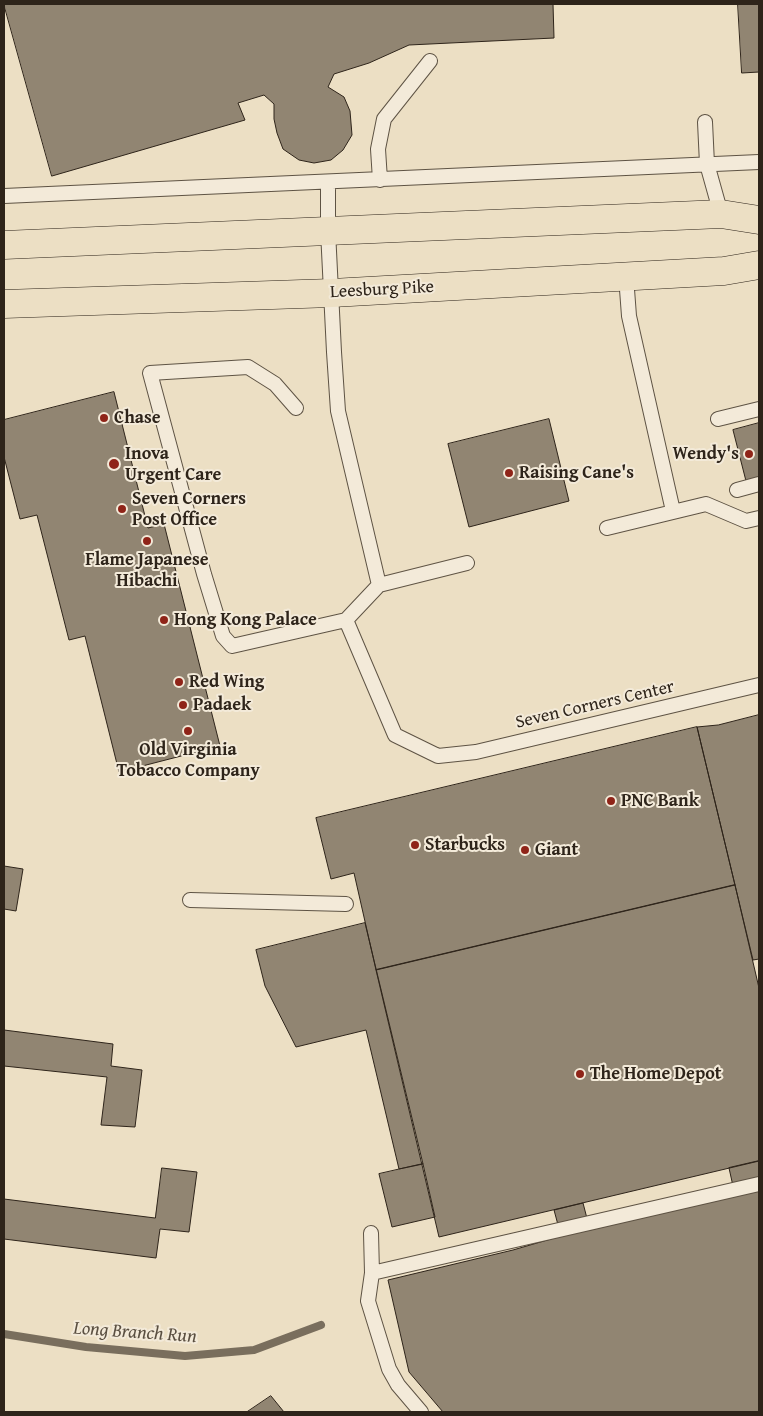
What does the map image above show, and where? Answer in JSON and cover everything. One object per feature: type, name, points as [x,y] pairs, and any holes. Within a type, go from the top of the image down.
[{"type":"main road","points":[[4,246],[721,214],[759,220]]},
{"type":"main road","name":"Leesburg Pike","points":[[4,304],[332,293],[724,270],[759,264]]},
{"type":"lane","points":[[380,180],[378,149],[384,119],[430,61]]},
{"type":"lane","points":[[705,122],[707,164],[721,214]]},
{"type":"lane","points":[[4,196],[759,162]]},
{"type":"lane","points":[[328,182],[328,231],[338,411],[379,585]]},
{"type":"lane","points":[[626,276],[629,316],[672,511]]},
{"type":"lane","points":[[296,408],[275,384],[248,367],[150,373],[204,574],[223,636],[232,646],[346,620],[379,585],[467,563]]},
{"type":"lane","points":[[718,419],[759,409]]},
{"type":"lane","points":[[737,490],[759,484]]},
{"type":"lane","points":[[607,528],[706,504],[746,521],[759,518]]},
{"type":"lane","name":"Seven Corners Center","points":[[346,620],[395,735],[438,756],[476,752],[759,685]]},
{"type":"lane","points":[[190,900],[346,904]]},
{"type":"lane","points":[[372,1273],[759,1184]]},
{"type":"lane","points":[[371,1233],[372,1273],[368,1302],[390,1369],[398,1386],[421,1412]]},
{"type":"building","points":[[4,4],[553,4],[554,38],[409,45],[369,63],[334,74],[328,87],[344,97],[350,111],[352,135],[343,150],[331,160],[314,163],[299,160],[283,149],[274,119],[274,104],[264,95],[238,103],[245,120],[52,176]]},
{"type":"building","points":[[738,4],[759,4],[759,72],[742,73]]},
{"type":"building","points":[[114,392],[148,528],[164,524],[220,746],[119,772],[85,636],[69,640],[37,515],[20,519],[4,457],[4,420]]},
{"type":"building","name":"Raising Cane's","points":[[549,419],[569,501],[469,527],[448,444]]},
{"type":"building","name":"Wendy's","points":[[759,423],[759,477],[746,481],[733,430]]},
{"type":"building","points":[[759,715],[759,959],[753,960],[697,727],[718,725]]},
{"type":"building","name":"Giant","points":[[697,727],[735,885],[376,970],[354,873],[331,879],[316,818]]},
{"type":"building","points":[[4,866],[23,869],[16,911],[4,909]]},
{"type":"building","name":"The Home Depot","points":[[735,885],[759,988],[759,1161],[439,1237],[376,970]]},
{"type":"building","points":[[365,923],[423,1164],[399,1169],[366,1030],[296,1047],[265,986],[256,950]]},
{"type":"building","points":[[4,1030],[113,1044],[111,1066],[142,1070],[135,1127],[101,1125],[107,1077],[4,1066]]},
{"type":"building","points":[[759,1161],[759,1412],[443,1412],[409,1372],[388,1280],[513,1250],[561,1236],[554,1210],[583,1203],[590,1230],[735,1195],[729,1168]]},
{"type":"building","points":[[423,1164],[435,1217],[392,1227],[379,1174]]},
{"type":"building","points":[[162,1168],[197,1172],[189,1232],[160,1229],[156,1258],[4,1239],[4,1199],[155,1218]]},
{"type":"building","points":[[271,1396],[284,1412],[247,1412]]},
{"type":"waterway","name":"Long Branch Run","points":[[4,1334],[86,1347],[185,1356],[254,1350],[321,1325]]},
{"type":"place","name":"Chase","points":[[104,418]]},
{"type":"place","name":"Wendy's","points":[[749,454]]},
{"type":"place","name":"Inova Urgent Care","points":[[114,464]]},
{"type":"place","name":"Raising Cane's","points":[[509,473]]},
{"type":"place","name":"Seven Corners Post Office","points":[[122,509]]},
{"type":"place","name":"Flame Japanese Hibachi","points":[[147,541]]},
{"type":"place","name":"Hong Kong Palace","points":[[164,620]]},
{"type":"place","name":"Red Wing","points":[[179,682]]},
{"type":"place","name":"Padaek","points":[[183,705]]},
{"type":"place","name":"Old Virginia Tobacco Company","points":[[188,731]]},
{"type":"place","name":"PNC Bank","points":[[611,801]]},
{"type":"place","name":"Starbucks","points":[[415,845]]},
{"type":"place","name":"Giant","points":[[525,850]]},
{"type":"place","name":"The Home Depot","points":[[580,1074]]}]
